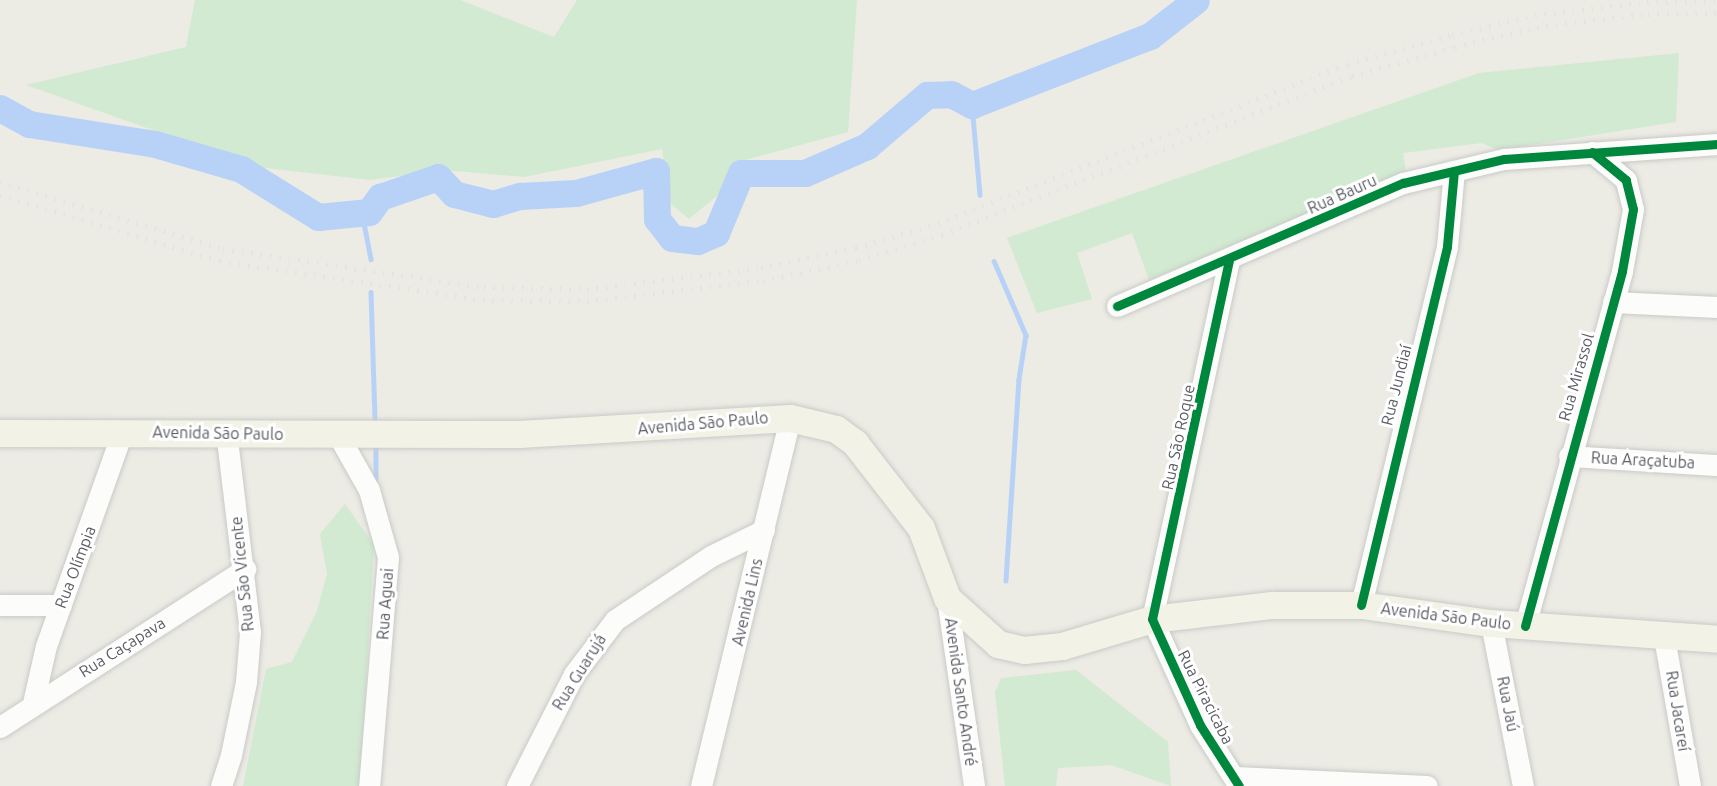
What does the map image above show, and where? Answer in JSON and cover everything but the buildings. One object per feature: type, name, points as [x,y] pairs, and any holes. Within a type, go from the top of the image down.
[{"type":"main road","name":"Avenida São Paulo","points":[[0,433],[226,431],[567,433],[759,417],[790,418],[836,429],[855,443],[921,528],[947,598],[998,644],[1024,650],[1062,646],[1152,619],[1272,605],[1361,605],[1491,623],[1717,639]]},
{"type":"street","name":"Rua Bauru","points":[[1117,306],[1195,270],[1229,260],[1403,183],[1504,159],[1717,144]]},
{"type":"street","name":"Rua Mirassol","points":[[1525,626],[1629,237],[1631,193],[1617,170],[1592,152]]},
{"type":"street","name":"Rua Jundiaí","points":[[1361,605],[1447,246],[1454,171]]},
{"type":"street","name":"Rua São Roque","points":[[1152,619],[1229,260]]},
{"type":"street","points":[[1612,302],[1717,307]]},
{"type":"street","name":"Avenida Lins","points":[[701,786],[790,418]]},
{"type":"street","name":"Rua São Vicente","points":[[221,786],[231,755],[246,682],[250,632],[245,569],[226,431]]},
{"type":"street","name":"Rua Olímpia","points":[[33,703],[46,645],[122,432]]},
{"type":"street","name":"Rua Aguai","points":[[337,433],[369,490],[388,557],[369,786]]},
{"type":"street","name":"Rua Araçatuba","points":[[1569,456],[1717,465]]},
{"type":"street","name":"Rua Guarujá","points":[[517,786],[574,674],[615,620],[711,556],[764,530]]},
{"type":"street","name":"Rua Caçapava","points":[[0,727],[33,703],[245,569]]},
{"type":"street","name":"Avenida Santo André","points":[[947,598],[974,786]]},
{"type":"street","points":[[0,605],[61,605]]},
{"type":"street","name":"Rua Piracicaba","points":[[1152,619],[1200,725],[1237,782]]},
{"type":"street","name":"Rua Jaú","points":[[1491,623],[1523,786]]},
{"type":"street","name":"Rua Jacareí","points":[[1664,637],[1690,786]]},
{"type":"street","points":[[1237,782],[1427,786]]},
{"type":"green space","points":[[195,0],[460,0],[554,37],[577,0],[857,0],[848,132],[734,163],[725,189],[689,219],[670,203],[662,149],[524,177],[444,170],[370,180],[257,167],[26,85],[186,47]]},
{"type":"green space","points":[[1679,53],[1676,122],[1499,150],[1481,143],[1403,153],[1406,172],[1149,280],[1132,233],[1077,253],[1092,299],[1037,313],[1007,238],[1479,73]]},
{"type":"green space","points":[[345,504],[374,545],[360,786],[243,786],[266,669],[292,662],[317,611],[327,574],[320,534]]},
{"type":"green space","points":[[1076,670],[1168,742],[1171,786],[1111,765],[1058,768],[1056,786],[1005,786],[995,692],[1001,678]]},
{"type":"waterway","points":[[0,108],[29,124],[155,144],[241,169],[318,217],[369,212],[380,197],[438,177],[454,194],[493,204],[519,196],[576,193],[656,171],[657,219],[672,238],[698,241],[716,233],[741,173],[805,173],[867,146],[927,95],[951,94],[972,105],[1150,36],[1196,0]]},
{"type":"waterway","points":[[972,105],[980,195]]},
{"type":"waterway","points":[[362,213],[371,259]]},
{"type":"waterway","points":[[994,261],[1026,335],[1019,379],[1006,581]]},
{"type":"waterway","points":[[371,292],[375,419]]},
{"type":"waterway","points":[[376,447],[376,478]]},
{"type":"railway","points":[[0,182],[223,249],[484,287],[587,289],[761,268],[856,248],[938,223],[1348,64],[1452,35],[1535,15],[1647,2],[1717,1]]},
{"type":"railway","points":[[0,195],[220,261],[483,300],[587,301],[763,281],[859,260],[942,235],[1352,76],[1455,47],[1537,27],[1648,14],[1717,13]]},
{"type":"cycle path","points":[[1117,306],[1403,183],[1504,159],[1717,144]]},
{"type":"cycle path","points":[[1525,626],[1622,271],[1633,209],[1626,180],[1592,152]]},
{"type":"cycle path","points":[[1361,605],[1447,246],[1454,171]]},
{"type":"cycle path","points":[[1229,260],[1152,619],[1200,725],[1239,786]]}]
